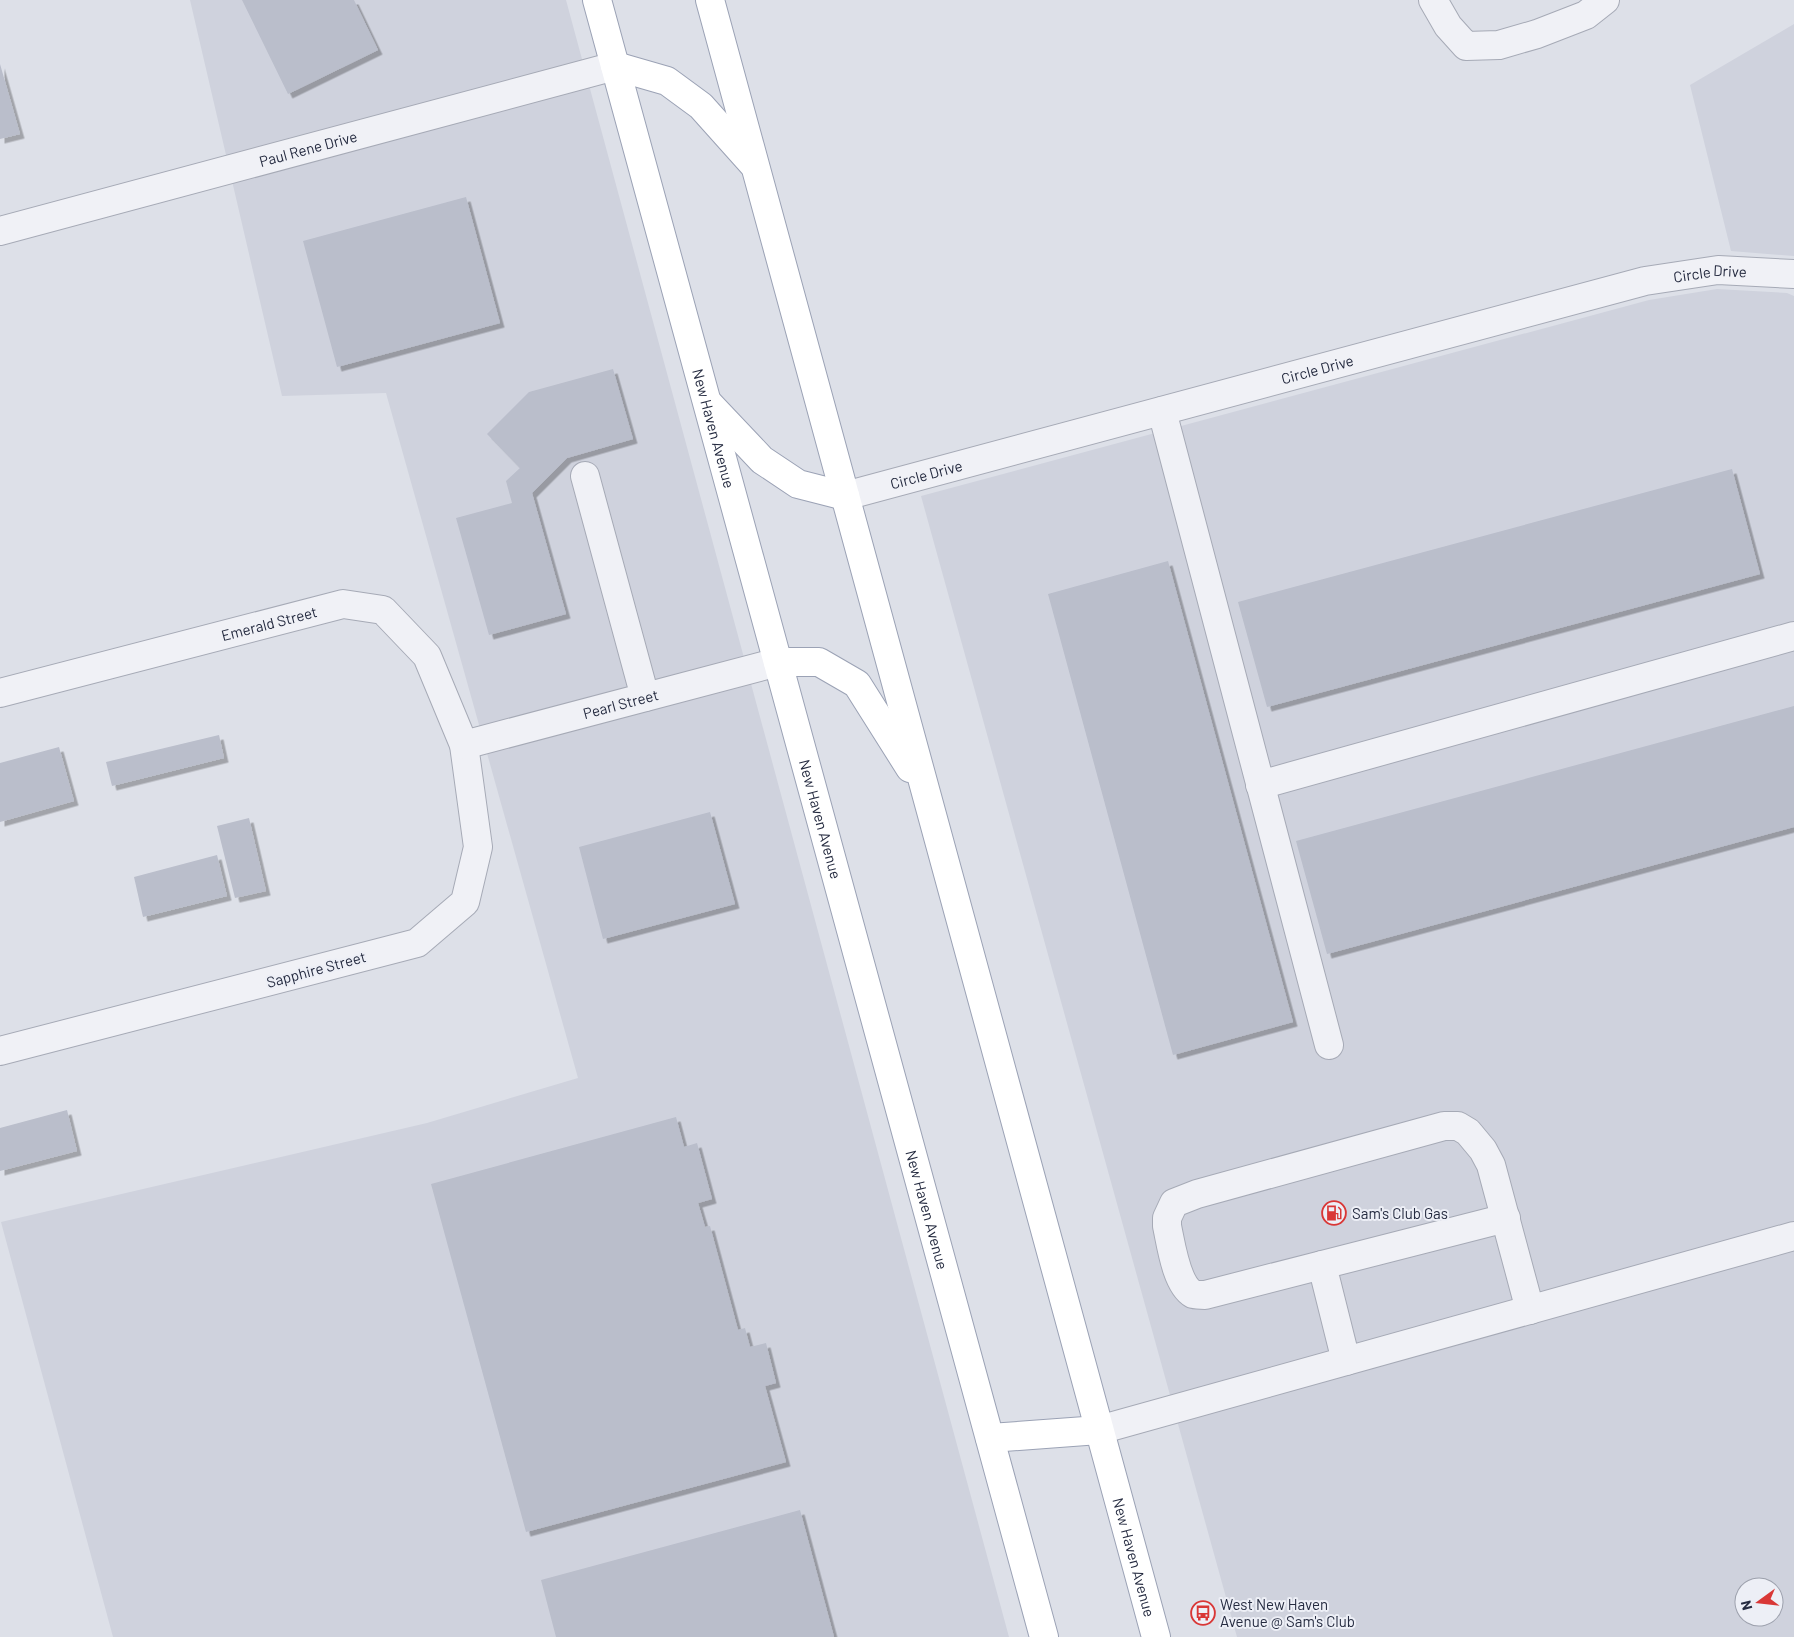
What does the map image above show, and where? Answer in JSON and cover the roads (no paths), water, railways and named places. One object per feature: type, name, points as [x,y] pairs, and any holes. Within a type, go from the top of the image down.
[{"type":"main road","name":"New Haven Avenue","points":[[597,0],[1044,1637]]},
{"type":"main road","name":"New Haven Avenue","points":[[710,0],[1156,1637]]},
{"type":"main road","points":[[615,66],[667,81],[701,106],[755,166]]},
{"type":"main road","points":[[707,402],[762,460],[798,484],[845,496]]},
{"type":"main road","points":[[778,662],[819,662],[857,684],[926,793]]},
{"type":"main road","points":[[990,1438],[1100,1430]]},
{"type":"street","points":[[1433,0],[1448,26],[1466,46],[1499,45],[1537,34],[1586,15],[1606,0]]},
{"type":"street","name":"Paul Rene Drive","points":[[0,231],[615,66]]},
{"type":"street","name":"Circle Drive","points":[[845,496],[1645,282],[1718,270],[1794,274]]},
{"type":"street","points":[[1162,411],[1329,1044]]},
{"type":"street","points":[[585,476],[645,697]]},
{"type":"street","name":"Emerald Street","points":[[0,693],[343,604],[383,610],[427,656],[464,745]]},
{"type":"street","points":[[1260,784],[1794,636]]},
{"type":"street","name":"Pearl Street","points":[[464,745],[778,662]]},
{"type":"street","name":"Sapphire Street","points":[[0,1051],[417,943],[465,902],[478,847],[464,745]]},
{"type":"street","points":[[1506,1218],[1205,1295],[1195,1295],[1187,1288],[1179,1274],[1166,1218],[1174,1203],[1197,1194],[1452,1125],[1458,1126],[1468,1132],[1483,1150],[1491,1165],[1506,1218],[1530,1310]]},
{"type":"street","points":[[1100,1430],[1794,1236]]},
{"type":"street","points":[[1322,1265],[1346,1361]]},
{"type":"place","name":"Sam's Club Gas","points":[[1334,1213]]},
{"type":"place","name":"West New Haven Avenue @ Sam's Club","points":[[1203,1613]]}]
